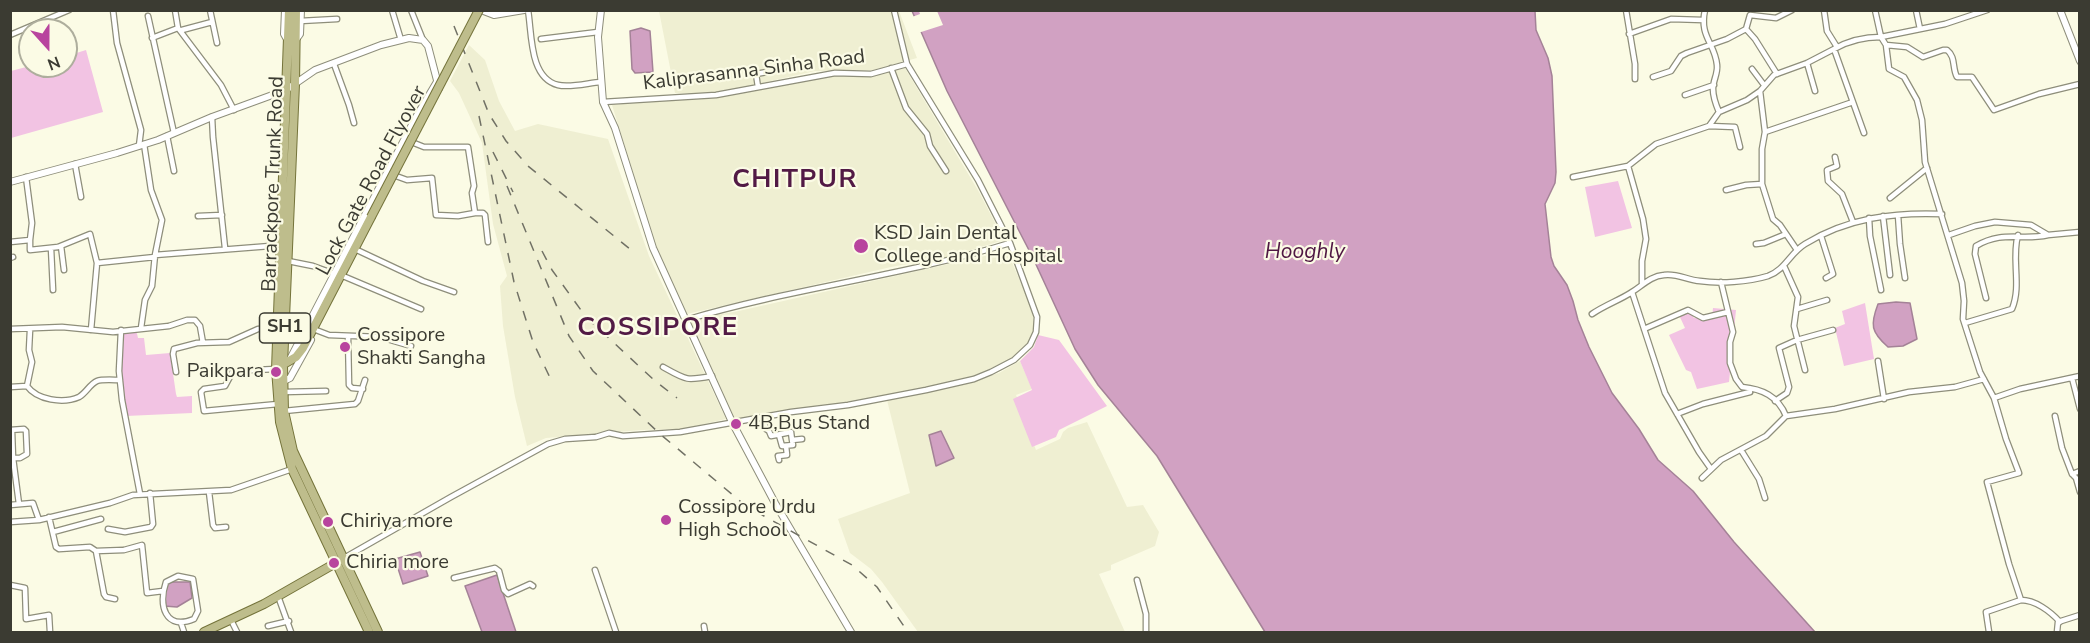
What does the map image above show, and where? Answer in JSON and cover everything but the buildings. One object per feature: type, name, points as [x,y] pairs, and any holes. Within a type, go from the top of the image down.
[{"type":"main road","name":"SH1","points":[[287,10],[292,38]]},
{"type":"main road","points":[[292,38],[296,10]]},
{"type":"main road","name":"Lock Gate Road Flyover","points":[[282,365],[299,354],[482,11]]},
{"type":"main road","name":"Barrackpore Trunk Road","points":[[282,365],[277,328],[295,84],[292,38]]},
{"type":"main road","name":"Barrackpore Trunk Road","points":[[292,38],[286,90],[284,245],[288,261],[278,404],[282,429],[296,467],[336,563],[369,633]]},
{"type":"main road","name":"Barrackpore Trunk Road","points":[[280,383],[284,392],[284,411],[296,467],[345,558],[378,633]]},
{"type":"main road","points":[[204,633],[278,596],[345,558]]},
{"type":"street","points":[[10,36],[69,10]]},
{"type":"street","points":[[113,10],[117,43],[141,130],[141,145],[151,190],[162,220],[152,286],[145,300],[141,328]]},
{"type":"street","points":[[175,10],[180,29],[221,85],[234,110]]},
{"type":"street","points":[[210,10],[217,43]]},
{"type":"street","points":[[292,38],[300,34],[301,10]]},
{"type":"street","points":[[392,10],[401,40]]},
{"type":"street","points":[[280,383],[290,378],[299,365],[440,92],[428,46],[423,40],[411,10]]},
{"type":"street","points":[[482,11],[494,15],[526,10],[535,60],[541,73],[550,82],[560,86],[601,82]]},
{"type":"street","points":[[601,10],[598,32],[603,102],[615,128],[653,248],[732,422],[775,503],[851,633]]},
{"type":"street","points":[[345,558],[539,448],[565,439],[594,438],[609,433],[623,436],[680,432],[926,390],[974,379],[991,372],[1014,360],[1030,345],[1036,332],[1037,316],[1010,243],[978,180],[907,64],[894,10]]},
{"type":"street","points":[[1626,10],[1635,64],[1635,79]]},
{"type":"street","points":[[1705,10],[1703,21],[1718,64],[1713,92],[1719,112],[1709,126]]},
{"type":"street","points":[[1746,29],[1750,15],[1776,18],[1792,10]]},
{"type":"street","points":[[1824,10],[1827,31],[1836,48],[1864,133]]},
{"type":"street","points":[[1875,10],[1881,37],[1886,45],[1889,69],[1904,77],[1917,100],[1923,133],[1923,153],[1962,283],[1965,323],[1980,372],[1994,398],[2019,473],[1987,482],[2008,564],[2020,600]]},
{"type":"street","points":[[1916,10],[1920,29]]},
{"type":"street","points":[[1719,112],[1747,100],[1777,74],[1856,40],[1945,24],[1987,10]]},
{"type":"street","points":[[2060,10],[2079,58]]},
{"type":"street","points":[[148,16],[174,133]]},
{"type":"street","points":[[1629,34],[1671,18],[1703,21]]},
{"type":"street","points":[[300,21],[337,19]]},
{"type":"street","points":[[152,38],[212,22]]},
{"type":"street","points":[[1653,77],[1671,71],[1681,56],[1746,29]]},
{"type":"street","points":[[1746,29],[1777,74]]},
{"type":"street","points":[[541,39],[598,32]]},
{"type":"street","points":[[10,182],[141,145],[286,90],[315,70],[401,40],[409,38],[423,40]]},
{"type":"street","points":[[1886,45],[1907,47],[1923,57],[1947,50],[1952,55],[1954,72],[1958,77],[1972,77],[1994,110],[2039,94],[2079,84]]},
{"type":"street","points":[[1807,63],[1815,91]]},
{"type":"street","points":[[334,64],[354,123]]},
{"type":"street","name":"Kaliprasanna Sinha Road","points":[[603,102],[716,95],[835,73],[871,74],[907,64]]},
{"type":"street","points":[[891,68],[906,108],[927,134],[930,146],[946,171]]},
{"type":"street","points":[[758,87],[756,74],[783,69]]},
{"type":"street","points":[[1752,69],[1764,86]]},
{"type":"street","points":[[278,404],[204,411],[201,392],[204,389],[225,386],[233,371],[282,365],[335,274],[416,117],[438,80]]},
{"type":"street","points":[[1685,95],[1714,85]]},
{"type":"street","points":[[1760,91],[1765,132],[1762,149],[1762,184],[1773,219],[1797,249]]},
{"type":"street","points":[[1765,132],[1853,102]]},
{"type":"street","points":[[212,117],[225,248]]},
{"type":"street","points":[[1573,177],[1628,166],[1656,144],[1709,126],[1735,127],[1740,147]]},
{"type":"street","points":[[167,136],[174,171]]},
{"type":"street","points":[[414,142],[424,147],[468,147],[474,186],[472,193],[475,213]]},
{"type":"street","points":[[1835,157],[1837,166],[1827,170],[1828,181],[1842,194],[1853,222]]},
{"type":"street","points":[[75,164],[81,197]]},
{"type":"street","points":[[1628,166],[1643,219],[1646,239],[1642,261],[1642,284]]},
{"type":"street","points":[[1890,198],[1927,168]]},
{"type":"street","points":[[396,176],[407,180],[432,178],[436,215],[485,214],[488,242]]},
{"type":"street","points":[[26,177],[33,224],[30,250],[61,246],[90,234],[97,263],[92,330]]},
{"type":"street","points":[[1726,190],[1762,184]]},
{"type":"street","points":[[1592,314],[1652,278],[1676,274],[1699,281],[1721,282],[1759,278],[1779,271],[1797,249],[1853,222],[1898,214],[1942,214]]},
{"type":"street","points":[[1898,214],[1905,278]]},
{"type":"street","points":[[198,216],[222,215]]},
{"type":"street","points":[[1883,216],[1890,274]]},
{"type":"street","points":[[1869,218],[1870,236],[1881,290]]},
{"type":"street","points":[[1949,235],[1995,222],[2031,225],[2048,235]]},
{"type":"street","points":[[1986,298],[1975,254],[1976,246],[1993,239],[2018,235],[2040,237],[2079,232]]},
{"type":"street","points":[[1756,244],[1786,234]]},
{"type":"street","points":[[1965,323],[2012,309],[2018,293],[2015,244],[2018,235]]},
{"type":"street","points":[[1821,236],[1833,274],[1826,278]]},
{"type":"street","points":[[10,242],[30,240]]},
{"type":"street","points":[[686,320],[932,264],[1010,243]]},
{"type":"street","points":[[97,263],[225,248],[284,245]]},
{"type":"street","points":[[61,246],[64,270]]},
{"type":"street","points":[[51,248],[53,290]]},
{"type":"street","points":[[357,250],[423,281],[454,292]]},
{"type":"street","points":[[288,261],[313,266],[335,274]]},
{"type":"street","points":[[1784,266],[1797,290],[1794,326],[1805,370]]},
{"type":"street","points":[[343,276],[422,309]]},
{"type":"street","points":[[1721,282],[1733,332],[1730,342],[1730,363],[1736,379],[1742,387],[1767,393],[1786,416]]},
{"type":"street","points":[[1632,292],[1662,386],[1711,469]]},
{"type":"street","points":[[1797,309],[1827,300]]},
{"type":"street","points":[[1644,330],[1688,310],[1703,318],[1728,312]]},
{"type":"street","points":[[10,329],[62,327],[121,330],[169,326],[195,320],[200,326],[203,343]]},
{"type":"street","points":[[176,372],[174,350],[203,343],[229,342],[258,329],[277,328]]},
{"type":"street","points":[[27,386],[32,362],[29,350],[30,330]]},
{"type":"street","points":[[121,330],[120,380],[140,494]]},
{"type":"street","points":[[316,330],[329,335],[380,337],[411,346]]},
{"type":"street","points":[[1775,401],[1787,393],[1789,387],[1779,348],[1797,340],[1833,330]]},
{"type":"street","points":[[348,336],[349,385],[352,388],[363,389]]},
{"type":"street","points":[[1878,361],[1884,399]]},
{"type":"street","points":[[663,367],[692,381],[712,376]]},
{"type":"street","points":[[1994,398],[2058,379],[2079,376]]},
{"type":"street","points":[[2072,378],[2079,409]]},
{"type":"street","points":[[1702,478],[1721,460],[1766,436],[1786,416],[1835,409],[1909,392],[1955,387],[1984,379]]},
{"type":"street","points":[[10,387],[27,386],[39,395],[54,400],[79,397],[97,381],[120,380]]},
{"type":"street","points":[[284,411],[355,404],[365,380]]},
{"type":"street","points":[[284,392],[326,391]]},
{"type":"street","points":[[1677,414],[1703,404],[1750,392]]},
{"type":"street","points":[[2055,416],[2062,448],[2072,474],[2076,478],[2079,492]]},
{"type":"street","points":[[762,417],[771,436],[791,432],[793,445],[782,446],[779,435]]},
{"type":"street","points":[[13,458],[20,458],[27,454],[24,429],[11,430],[13,458],[19,504]]},
{"type":"street","points":[[792,440],[802,439]]},
{"type":"street","points":[[778,460],[778,456],[787,455],[786,446]]},
{"type":"street","points":[[1741,450],[1759,479],[1766,498]]},
{"type":"street","points":[[10,522],[39,520],[140,494],[231,490],[296,467]]},
{"type":"street","points":[[2072,474],[2079,471]]},
{"type":"street","points":[[209,492],[213,525],[215,528],[226,527]]},
{"type":"street","points":[[108,529],[125,532],[151,527],[153,524],[150,493]]},
{"type":"street","points":[[10,505],[33,503],[39,520]]},
{"type":"street","points":[[49,517],[56,547],[59,549],[124,550],[142,545],[147,593],[163,591]]},
{"type":"street","points":[[53,532],[101,519]]},
{"type":"street","points":[[96,551],[104,594],[113,600]]},
{"type":"street","points":[[454,578],[495,568],[499,571],[504,590],[508,594],[530,584],[533,586]]},
{"type":"street","points":[[595,570],[616,633]]},
{"type":"street","points":[[178,576],[193,579],[198,611],[194,620],[181,623],[174,622],[165,614],[163,591],[166,582],[178,576]]},
{"type":"street","points":[[1137,580],[1146,614],[1146,633]]},
{"type":"street","points":[[10,585],[25,588],[26,619],[49,615],[50,633]]},
{"type":"street","points":[[278,596],[289,621],[291,633]]},
{"type":"street","points":[[1989,633],[1986,612],[2020,600],[2028,600],[2042,607],[2060,622]]},
{"type":"street","points":[[2057,633],[2058,622],[2079,615]]},
{"type":"street","points":[[231,620],[237,633]]},
{"type":"street","points":[[268,626],[289,621]]},
{"type":"street","points":[[181,623],[184,633]]},
{"type":"shaded area","points":[[659,11],[899,11],[917,58],[873,70],[815,71],[709,95],[675,93]]},
{"type":"shaded area","points":[[469,45],[485,60],[499,101],[515,131],[538,124],[608,139],[649,256],[726,419],[682,429],[546,438],[527,446],[515,397],[503,326],[500,286],[507,276],[493,224],[482,143],[459,93],[450,81]]},
{"type":"shaded area","points":[[86,50],[103,112],[11,138],[11,71],[18,69],[18,78],[78,78],[78,53]]},
{"type":"shaded area","points":[[905,68],[979,192],[1004,240],[948,257],[891,267],[687,314],[656,247],[612,105],[720,95],[837,74],[870,76]]},
{"type":"shaded area","points":[[1618,181],[1632,228],[1595,237],[1585,187]]},
{"type":"shaded area","points":[[1007,251],[1033,311],[1034,331],[1028,344],[1011,359],[976,375],[929,387],[849,403],[821,405],[732,420],[686,320],[734,312]]},
{"type":"shaded area","points":[[1865,303],[1874,359],[1844,366],[1835,328],[1845,324],[1842,311]]},
{"type":"shaded area","points":[[1713,308],[1736,310],[1729,382],[1697,389],[1691,372],[1686,370],[1669,335],[1685,328],[1679,315],[1690,312],[1694,318],[1712,318]]},
{"type":"shaded area","points":[[136,329],[138,338],[144,338],[146,355],[170,353],[177,397],[192,396],[192,413],[126,416],[119,371],[121,330]]},
{"type":"shaded area","points":[[1038,335],[1059,340],[1107,406],[1059,430],[1056,437],[1032,447],[1013,399],[1032,390],[1020,361],[1034,347]]},
{"type":"shaded area","points":[[1020,361],[1032,389],[1016,395],[1036,450],[1060,439],[1068,428],[1087,422],[1127,507],[1143,505],[1159,532],[1155,546],[1111,565],[1111,570],[1099,574],[1125,632],[918,632],[871,569],[850,553],[838,519],[910,493],[887,400],[999,373]]},
{"type":"water","name":"Hooghly","points":[[912,11],[1535,11],[1536,30],[1548,58],[1552,76],[1556,172],[1555,183],[1545,204],[1551,257],[1554,266],[1567,285],[1589,347],[1612,393],[1639,429],[1658,460],[1693,491],[1734,542],[1815,632],[1265,632],[1157,456],[1098,385],[1075,349],[1033,258],[947,91]]},
{"type":"water","points":[[641,28],[650,31],[653,72],[635,73],[632,69],[630,31]]},
{"type":"water","points":[[1910,303],[1917,339],[1903,346],[1888,347],[1875,332],[1874,317],[1878,304]]},
{"type":"water","points":[[941,431],[954,458],[936,466],[929,435]]},
{"type":"water","points":[[420,552],[428,576],[403,584],[395,559]]},
{"type":"water","points":[[497,575],[516,632],[482,632],[465,586]]},
{"type":"water","points":[[170,582],[190,582],[192,598],[177,607],[164,606],[165,585]]},
{"type":"pier","points":[[919,11],[937,11],[943,25],[918,33],[912,17],[920,14]]},
{"type":"railway","points":[[454,26],[489,114],[506,141],[528,166],[636,254]]},
{"type":"railway","points":[[479,116],[514,282],[533,342],[553,384]]},
{"type":"railway","points":[[493,152],[513,192]]},
{"type":"railway","points":[[507,186],[569,336],[593,371],[660,434],[746,506],[852,565],[877,587],[908,632]]},
{"type":"railway","points":[[542,251],[552,270],[586,317],[654,380],[677,398]]},
{"type":"place","name":"KSD Jain Dental College and Hospital","points":[[861,246]]},
{"type":"place","name":"Cossipore Shakti Sangha","points":[[345,347]]},
{"type":"place","name":"Paikpara","points":[[276,372]]},
{"type":"place","name":"4B,Bus Stand","points":[[736,424]]},
{"type":"place","name":"Cossipore Urdu High School","points":[[666,520]]},
{"type":"place","name":"Chiriya more","points":[[328,522]]},
{"type":"place","name":"Chiria more","points":[[334,563]]},
{"type":"district","name":"CHITPUR","points":[[795,181]]},
{"type":"district","name":"COSSIPORE","points":[[658,329]]}]
